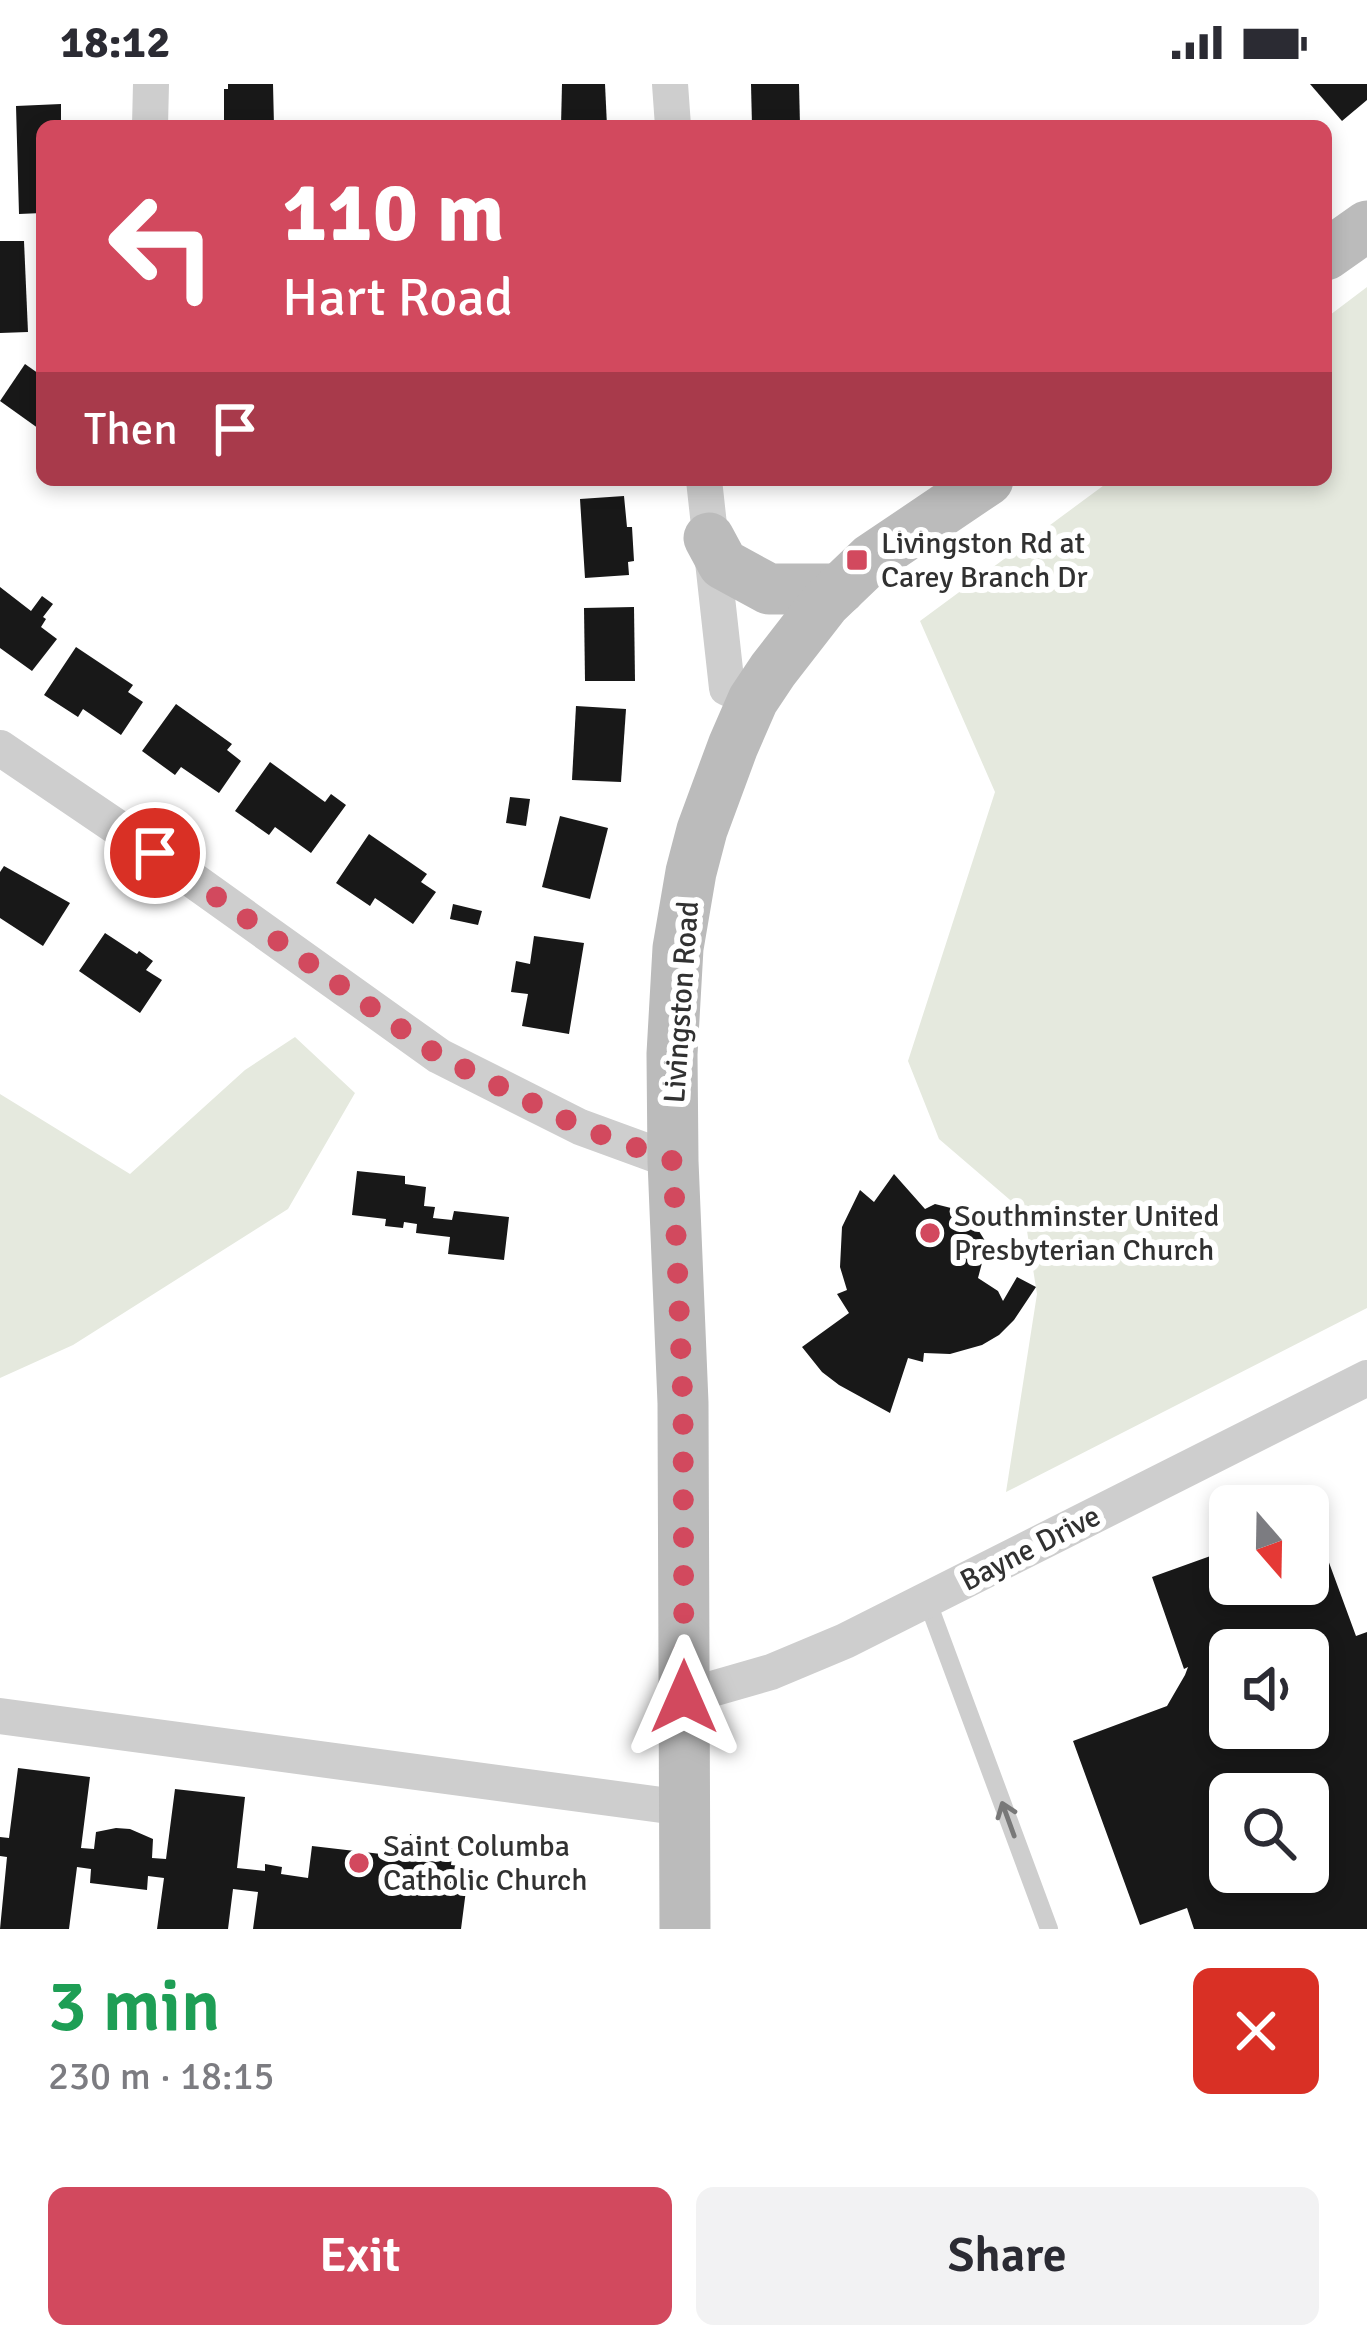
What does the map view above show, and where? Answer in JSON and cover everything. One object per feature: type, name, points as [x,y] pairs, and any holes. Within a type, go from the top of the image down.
[{"type":"main road","points":[[1332,251],[1367,226]]},
{"type":"main road","name":"Livingston Road","points":[[685,1929],[683,1403],[672,1054],[683,911],[701,830],[753,700],[825,603],[871,559],[979,486]]},
{"type":"main road","points":[[709,538],[723,564],[769,589],[840,589]]},
{"type":"street","points":[[150,120],[151,84]]},
{"type":"street","points":[[670,84],[673,120]]},
{"type":"street","points":[[705,486],[727,688],[753,700]]},
{"type":"street","points":[[0,748],[439,1056],[580,1127],[673,1161]]},
{"type":"street","name":"Bayne Drive","points":[[684,1697],[771,1672],[845,1641],[1367,1378]]},
{"type":"street","points":[[0,1716],[684,1808]]},
{"type":"lane","points":[[927,1600],[1049,1929]]},
{"type":"shaded area","points":[[1367,287],[1367,1308],[1006,1492],[1037,1294],[1024,1212],[939,1139],[908,1061],[995,792],[920,621],[1103,486],[1332,486],[1332,313]]},
{"type":"shaded area","points":[[295,1037],[355,1093],[288,1209],[73,1345],[0,1378],[0,1094],[130,1174],[245,1070]]},
{"type":"building","points":[[228,84],[273,84],[274,120],[224,120],[224,89]]},
{"type":"building","points":[[562,84],[605,84],[607,120],[561,120]]},
{"type":"building","points":[[751,84],[799,84],[800,120],[752,120]]},
{"type":"building","points":[[1310,84],[1367,84],[1367,100],[1342,121]]},
{"type":"building","points":[[61,104],[61,120],[36,120],[36,213],[19,214],[16,106]]},
{"type":"building","points":[[0,241],[24,241],[28,332],[0,333]]},
{"type":"building","points":[[25,364],[36,372],[36,427],[0,401]]},
{"type":"building","points":[[624,496],[627,527],[632,527],[634,561],[628,562],[629,575],[585,578],[580,499]]},
{"type":"building","points":[[0,587],[31,611],[42,596],[53,604],[41,627],[57,639],[32,671],[0,648]]},
{"type":"building","points":[[634,607],[635,681],[585,681],[584,608]]},
{"type":"building","points":[[76,647],[133,685],[128,692],[143,702],[121,735],[83,709],[78,717],[44,695]]},
{"type":"building","points":[[176,704],[232,744],[227,750],[241,761],[219,793],[181,767],[175,775],[142,751]]},
{"type":"building","points":[[576,706],[626,709],[621,782],[572,780]]},
{"type":"building","points":[[270,762],[325,802],[331,794],[346,805],[311,853],[275,827],[269,835],[235,811]]},
{"type":"building","points":[[510,797],[530,799],[526,826],[506,823]]},
{"type":"building","points":[[560,816],[608,828],[590,899],[542,887]]},
{"type":"building","points":[[369,834],[427,874],[421,882],[436,892],[413,924],[375,898],[370,906],[336,883]]},
{"type":"building","points":[[4,866],[70,903],[43,946],[0,918]]},
{"type":"building","points":[[453,904],[482,911],[478,925],[450,919]]},
{"type":"building","points":[[105,933],[153,961],[146,970],[162,980],[140,1013],[79,971]]},
{"type":"building","points":[[534,936],[584,943],[569,1034],[522,1026],[528,994],[511,992],[516,961],[530,964]]},
{"type":"building","points":[[357,1171],[405,1176],[405,1184],[426,1187],[424,1206],[435,1207],[433,1218],[452,1220],[454,1211],[509,1217],[504,1260],[448,1254],[450,1237],[416,1233],[417,1224],[385,1226],[386,1219],[352,1215]]},
{"type":"building","points":[[894,1174],[925,1209],[935,1204],[967,1212],[987,1244],[978,1278],[998,1291],[1003,1301],[1017,1277],[1036,1287],[1014,1320],[982,1345],[950,1354],[924,1353],[923,1362],[908,1358],[890,1413],[839,1385],[802,1347],[849,1313],[837,1294],[847,1290],[840,1267],[842,1227],[860,1190],[874,1202]]},
{"type":"building","points":[[1209,1557],[1209,1605],[1329,1605],[1329,1563],[1356,1636],[1367,1632],[1367,1929],[1194,1929],[1187,1908],[1140,1925],[1073,1741],[1167,1706],[1185,1675],[1188,1667],[1184,1669],[1152,1577]]},
{"type":"building","points":[[18,1768],[90,1777],[81,1848],[94,1849],[96,1832],[130,1829],[153,1839],[152,1858],[166,1859],[175,1789],[245,1797],[237,1868],[265,1871],[265,1864],[282,1867],[281,1874],[308,1878],[312,1846],[407,1857],[410,1834],[454,1839],[451,1865],[469,1867],[461,1929],[253,1929],[258,1892],[233,1889],[228,1929],[157,1929],[164,1878],[148,1876],[147,1890],[90,1883],[91,1869],[77,1867],[69,1929],[0,1929],[7,1857],[0,1856],[0,1837],[9,1838]]},
{"type":"place","name":"Livingston Rd at Carey Branch Dr","points":[[857,560]]},
{"type":"place","name":"Southminster United Presbyterian Church","points":[[930,1233]]},
{"type":"place","name":"Saint Columba Catholic Church","points":[[359,1863]]},
{"type":"route","points":[[155,853],[439,1056],[580,1127],[673,1161],[683,1403],[684,1697]]}]
